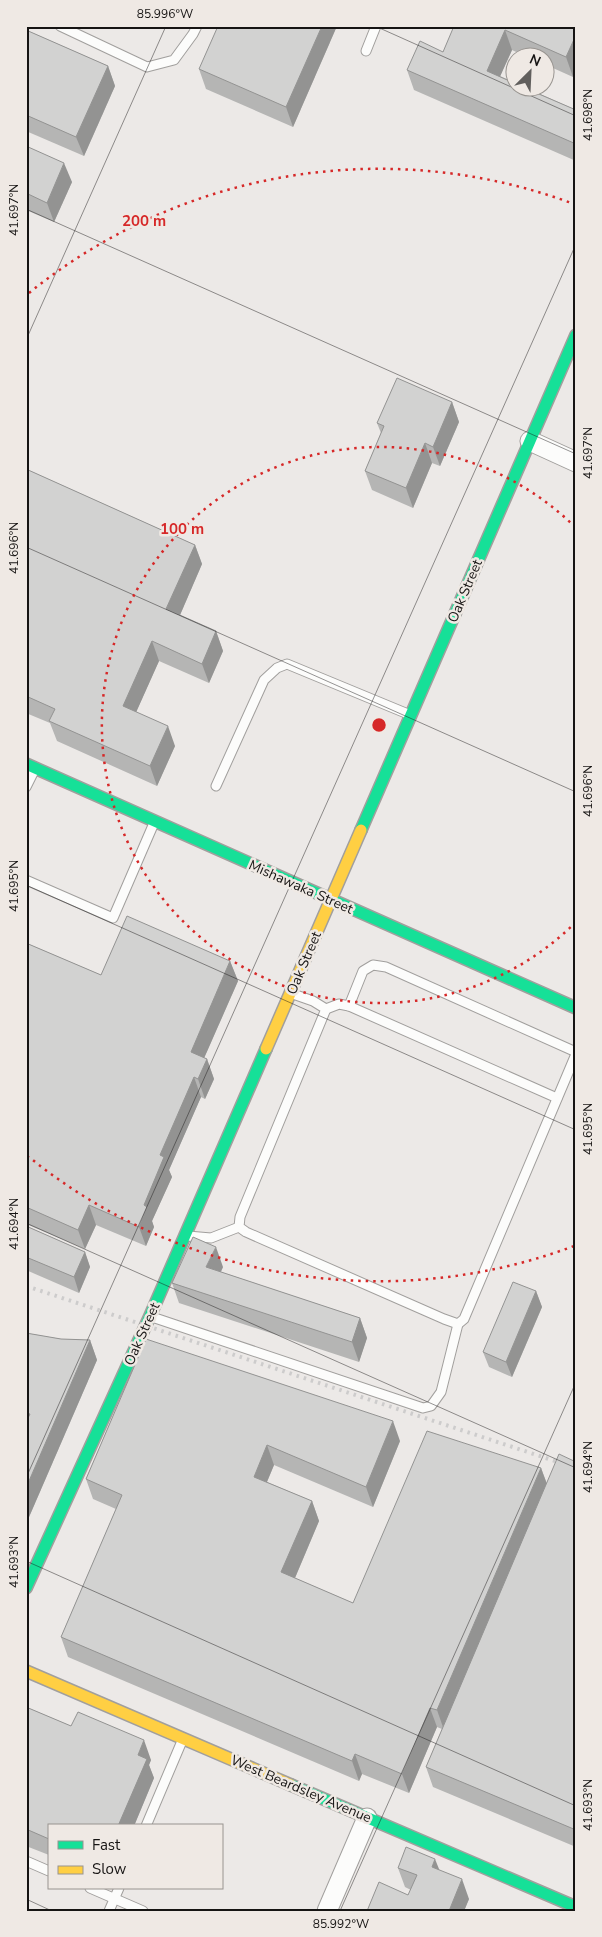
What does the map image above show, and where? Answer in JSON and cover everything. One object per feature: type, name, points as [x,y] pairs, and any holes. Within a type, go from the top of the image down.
[{"type":"street","name":"Oak Street","points":[[26,1588],[150,1316],[576,335]]},
{"type":"street","points":[[530,442],[576,462]]},
{"type":"street","name":"Mishawaka Street","points":[[31,766],[576,1008]]},
{"type":"street","name":"West Beardsley Avenue","points":[[26,1670],[553,1901],[576,1907]]},
{"type":"street","points":[[327,1911],[367,1818]]},
{"type":"lane","points":[[60,26],[147,67],[174,60],[197,26]]},
{"type":"lane","points":[[366,51],[376,26]]},
{"type":"lane","points":[[216,786],[264,680],[277,668],[287,664],[411,715]]},
{"type":"lane","points":[[26,787],[31,766]]},
{"type":"lane","points":[[26,880],[112,918],[154,821]]},
{"type":"lane","points":[[150,1316],[423,1408],[431,1406],[441,1392],[456,1339],[458,1324],[464,1319],[576,1053],[386,967],[373,965],[363,971],[348,1006]]},
{"type":"lane","points":[[290,993],[313,1000],[326,1009]]},
{"type":"lane","points":[[239,1227],[240,1217],[326,1009],[339,1004],[348,1006],[557,1098]]},
{"type":"lane","points":[[185,1236],[211,1238],[239,1227]]},
{"type":"lane","points":[[239,1227],[246,1232],[458,1324]]},
{"type":"lane","points":[[147,1824],[183,1738]]},
{"type":"lane","points":[[26,1861],[48,1870]]},
{"type":"lane","points":[[95,1890],[143,1911]]},
{"type":"lane","points":[[110,1911],[118,1890]]},
{"type":"building","points":[[218,26],[322,26],[286,107],[199,69]]},
{"type":"building","points":[[454,26],[576,26],[576,35],[566,57],[554,52],[554,48],[546,48],[505,30],[487,71],[504,79],[504,98],[548,98],[576,110],[576,144],[407,70],[420,41],[443,52]]},
{"type":"building","points":[[26,30],[108,66],[76,137],[26,115]]},
{"type":"building","points":[[26,146],[64,163],[47,203],[26,193]]},
{"type":"building","points":[[397,378],[452,402],[433,447],[425,443],[406,488],[365,471],[384,426],[377,423]]},
{"type":"building","points":[[26,469],[195,545],[166,609],[216,631],[202,664],[152,641],[123,706],[168,726],[150,766],[49,721],[55,709],[26,696]]},
{"type":"building","points":[[127,916],[230,961],[191,1052],[207,1059],[198,1079],[194,1077],[160,1155],[164,1157],[144,1205],[147,1207],[139,1227],[89,1205],[78,1230],[26,1207],[26,943],[101,975]]},
{"type":"building","points":[[26,1226],[85,1252],[74,1277],[26,1257]]},
{"type":"building","points":[[193,1237],[216,1247],[206,1267],[360,1318],[352,1342],[172,1283]]},
{"type":"building","points":[[513,1282],[536,1291],[506,1362],[483,1352]]},
{"type":"building","points":[[26,1333],[61,1339],[90,1340],[26,1488],[26,1422],[30,1414],[26,1413]]},
{"type":"building","points":[[146,1339],[393,1421],[366,1487],[267,1445],[254,1477],[312,1501],[281,1572],[353,1603],[427,1431],[541,1468],[437,1710],[430,1708],[402,1774],[355,1754],[352,1761],[61,1637],[122,1495],[86,1479]]},
{"type":"building","points":[[559,1454],[576,1462],[576,1830],[426,1767]]},
{"type":"building","points":[[26,1707],[71,1726],[78,1712],[144,1740],[138,1755],[147,1759],[119,1824],[48,1824],[48,1839],[26,1829]]},
{"type":"building","points":[[406,1847],[435,1859],[432,1867],[462,1879],[449,1911],[367,1911],[379,1882],[408,1895],[417,1875],[398,1868]]},
{"type":"railway","points":[[26,1286],[576,1468]]},
{"type":"traffic: fast","points":[[361,830],[576,335]]},
{"type":"traffic: fast","points":[[26,764],[576,1008]]},
{"type":"traffic: fast","points":[[26,1588],[150,1316],[266,1049]]},
{"type":"traffic: fast","points":[[291,1785],[576,1907]]},
{"type":"traffic: slow","points":[[266,1049],[361,830]]},
{"type":"traffic: slow","points":[[26,1671],[291,1785]]}]
